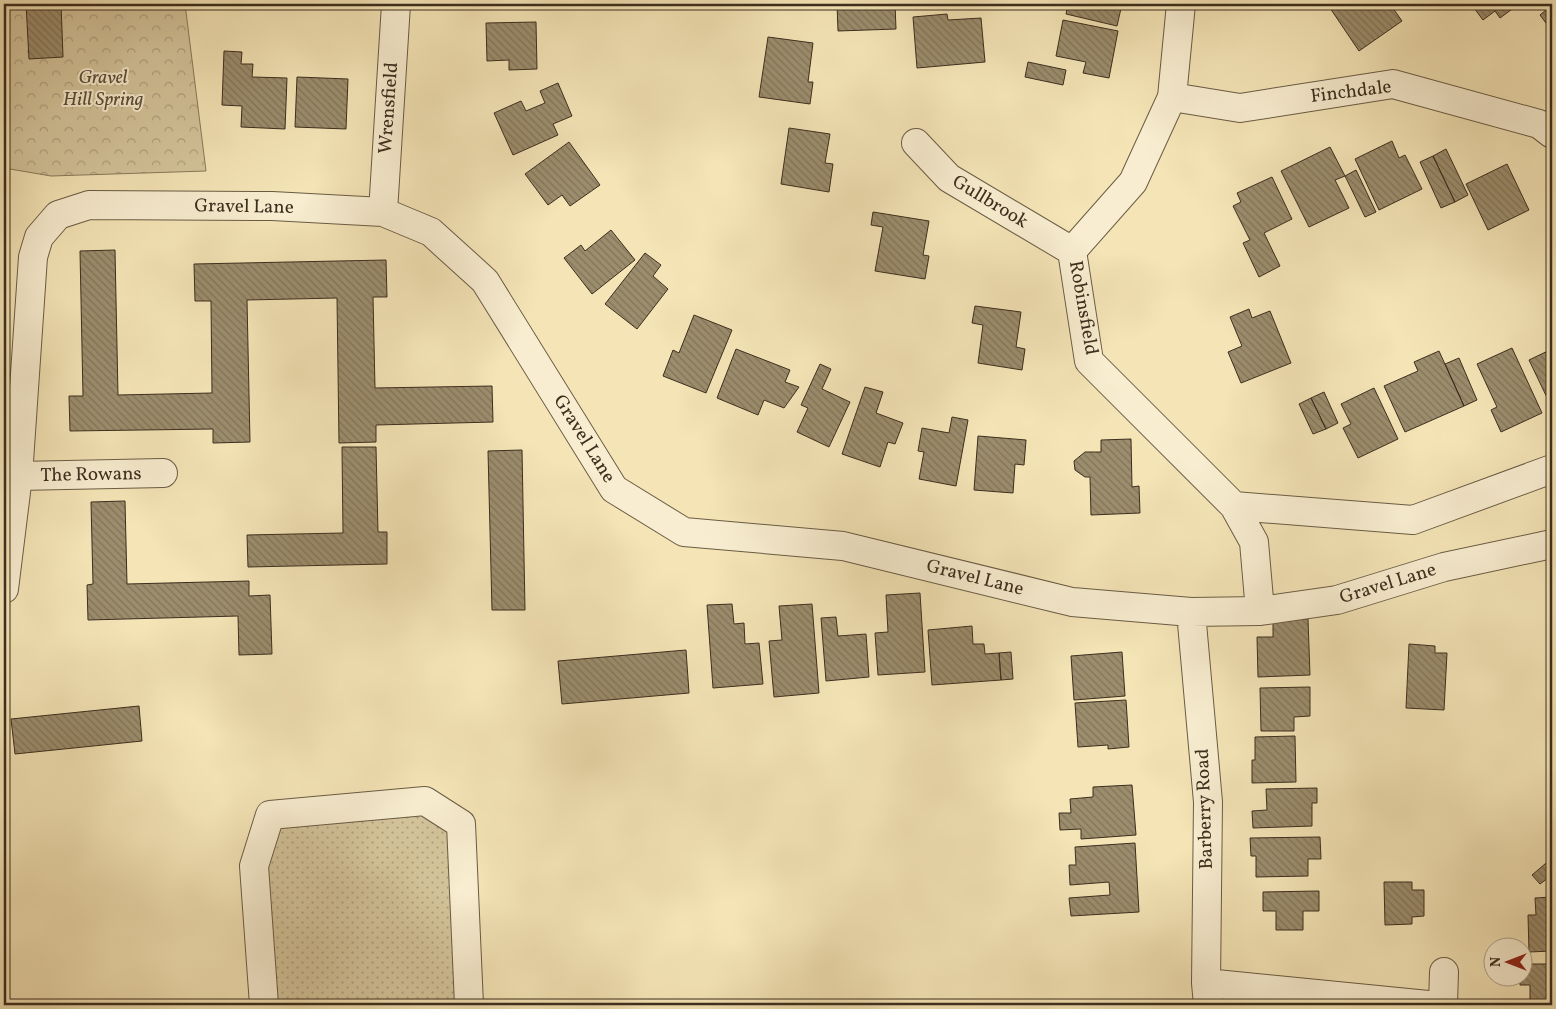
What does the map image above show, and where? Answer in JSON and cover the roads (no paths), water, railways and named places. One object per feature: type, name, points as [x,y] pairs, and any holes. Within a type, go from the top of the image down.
[{"type":"street","name":"Wrensfield","points":[[383,212],[396,4]]},
{"type":"street","name":"Robinsfield","points":[[1181,4],[1172,97],[1133,182],[1072,251],[1089,361],[1234,506],[1254,542],[1260,611]]},
{"type":"street","name":"Finchdale","points":[[1172,97],[1240,108],[1393,84],[1539,124],[1552,134]]},
{"type":"street","name":"Gullbrook","points":[[916,143],[948,178],[1072,251]]},
{"type":"street","name":"Gravel Lane","points":[[4,589],[18,476],[33,257],[39,236],[58,215],[89,205],[272,206],[383,212],[431,232],[484,281],[614,489],[684,532],[843,546],[1072,602],[1191,612],[1260,611],[1337,600],[1444,567],[1552,544]]},
{"type":"street","points":[[1234,506],[1412,520],[1552,469]]},
{"type":"street","name":"The Rowans","points":[[18,476],[163,473]]},
{"type":"street","name":"Barberry Road","points":[[1191,612],[1208,802],[1207,994]]},
{"type":"street","points":[[264,1005],[254,866],[270,815],[425,801],[461,824],[470,1005]]},
{"type":"street","points":[[1443,1005],[1444,972]]},
{"type":"street","points":[[1207,994],[1428,1005]]},
{"type":"park label","name":"Gravel Hill Spring","points":[[103,89]]}]
